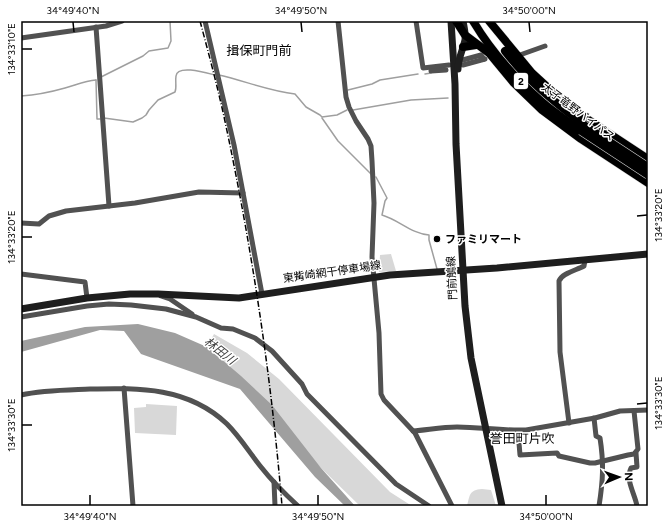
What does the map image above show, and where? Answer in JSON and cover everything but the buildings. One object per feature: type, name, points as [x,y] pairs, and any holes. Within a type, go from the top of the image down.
[{"type":"highway","points":[[456,21],[465,35],[476,45],[489,53],[513,82],[542,110],[647,158]]},
{"type":"highway","name":"太子竜野バイパス","points":[[473,21],[489,45],[516,77],[542,102],[585,130],[648,175]]},
{"type":"highway","points":[[488,21],[541,82],[569,107],[585,130],[620,165],[648,183]]},
{"type":"highway","name":"太子竜野バイパス","points":[[488,21],[502,46],[527,76],[546,95],[585,130],[648,167]]},
{"type":"highway","points":[[496,21],[511,49]]},
{"type":"highway","points":[[463,47],[476,45]]},
{"type":"highway","points":[[620,165],[647,158]]},
{"type":"main road","points":[[447,21],[448,68],[455,126]]},
{"type":"main road","name":"門前鵤線","points":[[451,21],[465,306],[471,358],[502,506]]},
{"type":"main road","points":[[456,144],[460,112],[461,63],[465,35],[463,21]]},
{"type":"main road","name":"東觜崎網干停車場線","points":[[21,309],[87,298],[130,294],[239,298],[374,277],[463,271],[648,254]]},
{"type":"street","points":[[21,38],[96,27],[122,21]]},
{"type":"street","points":[[205,21],[234,145],[262,294]]},
{"type":"street","points":[[338,21],[342,47],[346,97],[349,107],[370,146],[374,203],[372,246],[379,333],[381,394],[384,400],[413,431],[452,506]]},
{"type":"street","points":[[416,21],[423,68],[448,68]]},
{"type":"street","points":[[96,27],[109,206]]},
{"type":"street","points":[[461,63],[481,55],[486,59]]},
{"type":"street","points":[[21,223],[39,224],[49,216],[66,211],[199,192],[243,193]]},
{"type":"street","points":[[569,423],[560,352],[559,281],[564,275],[584,266],[585,260]]},
{"type":"street","points":[[21,274],[85,282],[87,298]]},
{"type":"street","points":[[158,294],[170,299],[196,317]]},
{"type":"street","points":[[21,317],[86,306],[131,304],[166,309],[196,317],[221,328],[233,329],[255,338],[272,351],[302,384],[307,394],[396,484],[429,506]]},
{"type":"street","points":[[124,388],[133,506]]},
{"type":"street","points":[[21,395],[69,390],[124,388],[152,390],[173,394],[192,401],[206,408],[226,423],[242,440],[260,466],[298,506]]},
{"type":"street","points":[[413,431],[443,428],[486,428],[518,431],[569,423],[620,411],[648,410]]},
{"type":"street","points":[[634,411],[638,449],[636,453],[637,467],[630,470],[629,477],[631,490],[635,496],[637,506]]},
{"type":"street","points":[[594,418],[596,436],[600,438],[603,460],[599,506]]},
{"type":"street","points":[[518,431],[520,455],[556,453],[559,456],[590,463],[636,453]]},
{"type":"street","points":[[274,482],[275,506]]},
{"type":"shaded area","points":[[391,254],[396,271],[379,272],[380,255]]},
{"type":"shaded area","points":[[138,324],[175,333],[207,347],[272,405],[321,468],[355,506],[345,506],[315,477],[240,389],[141,354],[124,331],[100,330],[21,352],[21,341],[85,327]]},
{"type":"shaded area","points":[[214,334],[247,353],[279,379],[390,492],[412,506],[360,506],[321,468],[207,347]]},
{"type":"shaded area","points":[[146,404],[177,406],[176,435],[135,433],[134,408],[146,407]]},
{"type":"shaded area","points":[[482,489],[491,490],[496,506],[467,506],[472,492]]},
{"type":"waterway","points":[[101,77],[143,56],[149,51],[168,48],[171,41],[170,21]]},
{"type":"waterway","points":[[104,118],[133,122],[142,118],[158,100],[175,92],[176,76],[181,70],[193,70],[215,75]]},
{"type":"waterway","points":[[425,74],[431,73]]},
{"type":"waterway","points":[[348,90],[372,84],[380,80],[418,74]]},
{"type":"waterway","points":[[219,75],[285,93],[295,94],[306,107],[322,117],[337,115],[347,110]]},
{"type":"waterway","points":[[96,80],[97,119],[100,119]]},
{"type":"waterway","points":[[21,96],[49,92],[96,80]]},
{"type":"waterway","points":[[353,110],[411,100],[448,98]]},
{"type":"waterway","points":[[322,118],[338,141],[371,174]]},
{"type":"waterway","points":[[376,177],[387,198],[382,215],[411,230],[429,235],[437,269]]},
{"type":"railway","points":[[200,21],[223,112],[251,259],[266,357],[282,506]]},
{"type":"place","name":"ファミリマート","points":[[437,239]]},
{"type":"district","name":"揖保町門前","points":[[259,50]]},
{"type":"district","name":"誉田町片吹","points":[[522,438]]},
{"type":"water label","name":"林田川","points":[[220,351]]}]
